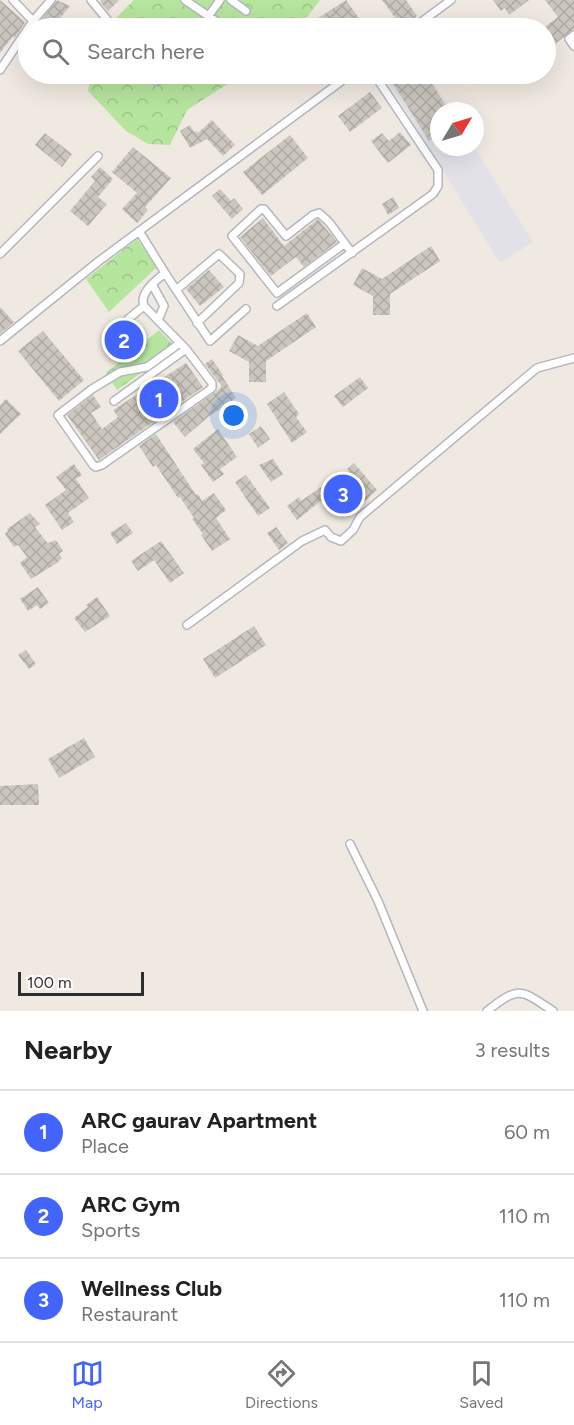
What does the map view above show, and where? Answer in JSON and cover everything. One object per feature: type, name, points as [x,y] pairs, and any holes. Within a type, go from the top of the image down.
[{"type":"street","points":[[13,0],[30,18]]},
{"type":"street","points":[[36,18],[51,0]]},
{"type":"street","points":[[91,0],[106,18]]},
{"type":"street","points":[[185,0],[212,18]]},
{"type":"street","points":[[209,16],[220,0]]},
{"type":"street","points":[[231,0],[246,11]]},
{"type":"street","points":[[427,18],[451,0]]},
{"type":"street","points":[[574,35],[569,39],[574,46]]},
{"type":"street","points":[[0,70],[18,43]]},
{"type":"street","points":[[0,341],[139,231],[337,84]]},
{"type":"street","points":[[278,306],[433,194],[438,186],[440,178],[438,170],[382,84]]},
{"type":"street","points":[[0,254],[98,156]]},
{"type":"street","points":[[344,244],[277,293],[232,236],[261,209],[264,209],[286,236],[313,214],[319,213],[329,222],[352,253]]},
{"type":"street","points":[[139,231],[208,339],[212,340],[246,309]]},
{"type":"street","points":[[176,290],[219,254],[240,274],[239,283],[197,323]]},
{"type":"street","points":[[165,273],[152,284],[142,299],[144,306],[183,346],[212,384],[212,388],[102,465],[96,467],[93,465],[58,415],[92,389],[120,372],[147,367],[183,346]]},
{"type":"street","points":[[152,284],[164,306],[158,320]]},
{"type":"street","points":[[111,333],[144,306]]},
{"type":"street","points":[[114,401],[183,346]]},
{"type":"street","points":[[187,625],[316,533],[325,530],[331,537],[341,542],[353,531],[360,517],[537,368],[574,358]]},
{"type":"street","points":[[350,844],[378,902],[423,1011]]},
{"type":"street","points":[[487,1011],[514,993],[521,993],[553,1011]]},
{"type":"shaded area","points":[[389,84],[434,84],[446,102],[430,102],[430,150]]},
{"type":"shaded area","points":[[434,156],[480,156],[533,242],[500,263]]},
{"type":"green space","points":[[134,0],[320,0],[306,18],[116,18]]},
{"type":"green space","points":[[89,84],[227,84],[187,110],[170,145],[148,144],[126,131],[88,91]]},
{"type":"green space","points":[[137,239],[157,267],[109,312],[86,279]]},
{"type":"green space","points":[[159,330],[176,348],[117,390],[106,373]]},
{"type":"building","points":[[0,0],[20,18],[18,18],[18,33],[15,38],[13,36],[0,53]]},
{"type":"building","points":[[57,0],[70,6],[60,18],[43,18]]},
{"type":"building","points":[[101,0],[119,0],[108,11],[100,2]]},
{"type":"building","points":[[346,0],[359,18],[318,18]]},
{"type":"building","points":[[382,0],[406,0],[417,16],[395,18]]},
{"type":"building","points":[[493,0],[529,0],[509,15],[505,8],[501,11]]},
{"type":"building","points":[[545,0],[574,0],[574,29],[556,43],[556,18],[558,17]]},
{"type":"building","points":[[393,84],[432,84],[443,102],[430,102],[430,140]]},
{"type":"building","points":[[370,92],[382,108],[350,132],[338,116]]},
{"type":"building","points":[[212,120],[235,145],[223,156],[207,139],[190,148],[180,131],[190,125],[194,132],[198,133]]},
{"type":"building","points":[[400,132],[411,145],[388,163],[371,141],[382,133],[389,141]]},
{"type":"building","points":[[45,133],[72,154],[62,167],[35,145]]},
{"type":"building","points":[[290,135],[308,158],[262,195],[243,172]]},
{"type":"building","points":[[133,147],[171,178],[145,207],[148,210],[137,223],[122,209],[137,193],[112,172]]},
{"type":"building","points":[[100,167],[113,179],[98,197],[107,204],[88,226],[70,211],[95,181],[91,177]]},
{"type":"building","points":[[220,189],[231,201],[234,198],[243,209],[232,219],[212,196]]},
{"type":"building","points":[[393,197],[399,208],[388,215],[382,204]]},
{"type":"building","points":[[263,218],[284,246],[318,219],[337,242],[304,267],[296,257],[271,276],[240,237]]},
{"type":"building","points":[[431,246],[440,261],[390,294],[390,315],[373,315],[373,296],[353,285],[362,268],[382,279]]},
{"type":"building","points":[[209,270],[224,287],[200,306],[186,289]]},
{"type":"building","points":[[0,307],[14,322],[0,334]]},
{"type":"building","points":[[307,313],[316,327],[266,361],[266,382],[249,382],[249,362],[229,351],[238,335],[258,346]]},
{"type":"building","points":[[130,327],[138,338],[118,353],[110,342]]},
{"type":"building","points":[[43,331],[84,380],[59,401],[18,351]]},
{"type":"building","points":[[212,359],[236,398],[208,417],[185,437],[173,422],[221,388],[205,364]]},
{"type":"building","points":[[186,363],[203,387],[99,460],[67,415],[93,395],[101,407],[91,413],[102,429],[118,417],[113,410]]},
{"type":"building","points":[[360,377],[368,388],[343,407],[334,396]]},
{"type":"building","points":[[284,392],[299,414],[296,417],[307,432],[292,443],[267,404]]},
{"type":"building","points":[[6,399],[21,414],[0,434],[0,405]]},
{"type":"building","points":[[261,426],[270,439],[258,448],[249,434]]},
{"type":"building","points":[[218,429],[237,457],[220,469],[224,474],[213,482],[201,465],[204,463],[193,449]]},
{"type":"building","points":[[156,434],[196,495],[198,494],[202,501],[214,493],[226,510],[216,518],[230,539],[212,551],[180,497],[178,498],[156,465],[153,467],[139,446]]},
{"type":"building","points":[[273,459],[283,474],[271,482],[259,465]]},
{"type":"building","points":[[354,463],[377,490],[356,509],[334,484],[349,471],[347,469]]},
{"type":"building","points":[[74,464],[82,475],[76,479],[89,498],[68,513],[74,522],[62,530],[45,505],[66,490],[56,477]]},
{"type":"building","points":[[246,475],[270,508],[258,516],[235,482]]},
{"type":"building","points":[[321,487],[327,496],[297,520],[287,506],[299,497],[301,501]]},
{"type":"building","points":[[30,513],[40,524],[35,527],[45,540],[48,543],[56,540],[63,551],[59,554],[62,558],[57,563],[31,579],[20,563],[27,557],[18,545],[14,547],[5,534],[7,529]]},
{"type":"building","points":[[126,523],[133,533],[117,544],[110,533]]},
{"type":"building","points":[[276,527],[288,543],[279,550],[267,533]]},
{"type":"building","points":[[161,541],[184,573],[170,583],[154,560],[138,571],[131,561]]},
{"type":"building","points":[[38,587],[49,603],[40,609],[37,605],[28,611],[20,599]]},
{"type":"building","points":[[97,597],[110,616],[85,632],[74,618]]},
{"type":"building","points":[[254,626],[266,645],[215,678],[203,659]]},
{"type":"building","points":[[26,650],[36,664],[29,669],[18,655]]},
{"type":"building","points":[[84,738],[95,757],[59,778],[48,759]]},
{"type":"building","points":[[38,784],[39,805],[0,805],[0,786]]},
{"type":"place","name":"ARC Gym","points":[[124,340]]},
{"type":"place","name":"ARC gaurav Apartment","points":[[159,399]]},
{"type":"place","name":"Wellness Club","points":[[343,494]]}]
